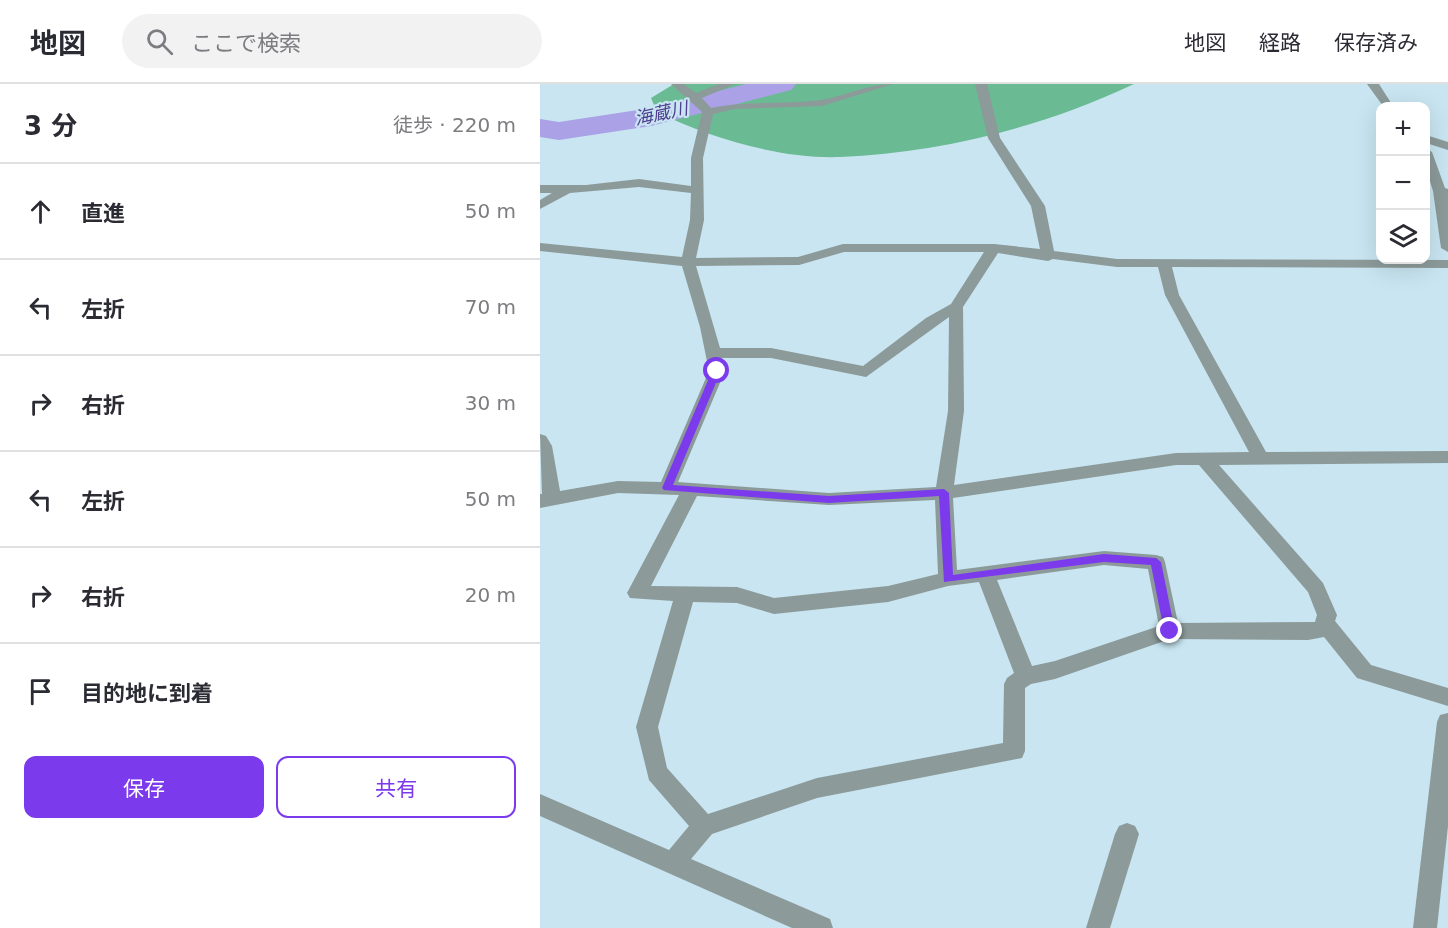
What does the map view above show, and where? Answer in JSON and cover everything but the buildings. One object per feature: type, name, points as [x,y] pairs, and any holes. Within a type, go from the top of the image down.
[{"type":"street","points":[[677,84],[702,105],[735,106],[822,103],[887,84]]},
{"type":"street","points":[[667,488],[717,371],[708,327],[688,262],[697,220],[697,158],[702,105],[729,84]]},
{"type":"street","points":[[981,84],[994,138],[1038,206],[1048,257]]},
{"type":"street","points":[[1373,84],[1385,102]]},
{"type":"street","points":[[1430,141],[1448,146]]},
{"type":"street","points":[[1427,156],[1443,192],[1448,248]]},
{"type":"street","points":[[540,189],[567,190],[639,183],[696,190]]},
{"type":"street","points":[[540,205],[567,190]]},
{"type":"street","points":[[540,247],[688,262],[799,261],[843,248],[994,248],[1048,257],[1164,265],[1448,265]]},
{"type":"street","points":[[713,353],[771,353],[866,372],[931,321],[956,307],[994,248]]},
{"type":"street","points":[[1164,265],[1172,295],[1260,457]]},
{"type":"street","points":[[948,579],[944,493],[956,411],[956,307]]},
{"type":"street","points":[[540,440],[543,446],[546,500],[618,487],[829,499],[944,493],[1142,463],[1203,458],[1448,457]]},
{"type":"street","points":[[672,864],[704,826],[817,788],[1014,751],[1014,684],[1026,676],[1055,670],[1170,631],[1308,632],[1323,629],[1327,615],[1316,588],[1203,458]]},
{"type":"street","points":[[692,490],[637,593],[737,595],[774,606],[888,594],[948,579],[1104,558],[1156,562],[1170,631]]},
{"type":"street","points":[[986,575],[1026,676]]},
{"type":"street","points":[[685,594],[647,727],[657,773],[704,826]]},
{"type":"street","points":[[1325,623],[1364,672],[1448,696]]},
{"type":"street","points":[[1425,928],[1448,722]]},
{"type":"street","points":[[540,805],[820,928]]},
{"type":"street","points":[[1098,928],[1127,834]]},
{"type":"green space","points":[[674,84],[1134,84],[1064,113],[991,135],[916,150],[817,157],[746,145],[700,130],[657,112],[651,98]]},
{"type":"waterway","name":"海蔵川","points":[[540,128],[559,131],[651,117],[781,84]]},
{"type":"route","points":[[717,371],[667,488],[829,499],[944,493],[948,579],[1104,558],[1156,562],[1170,631]]}]
